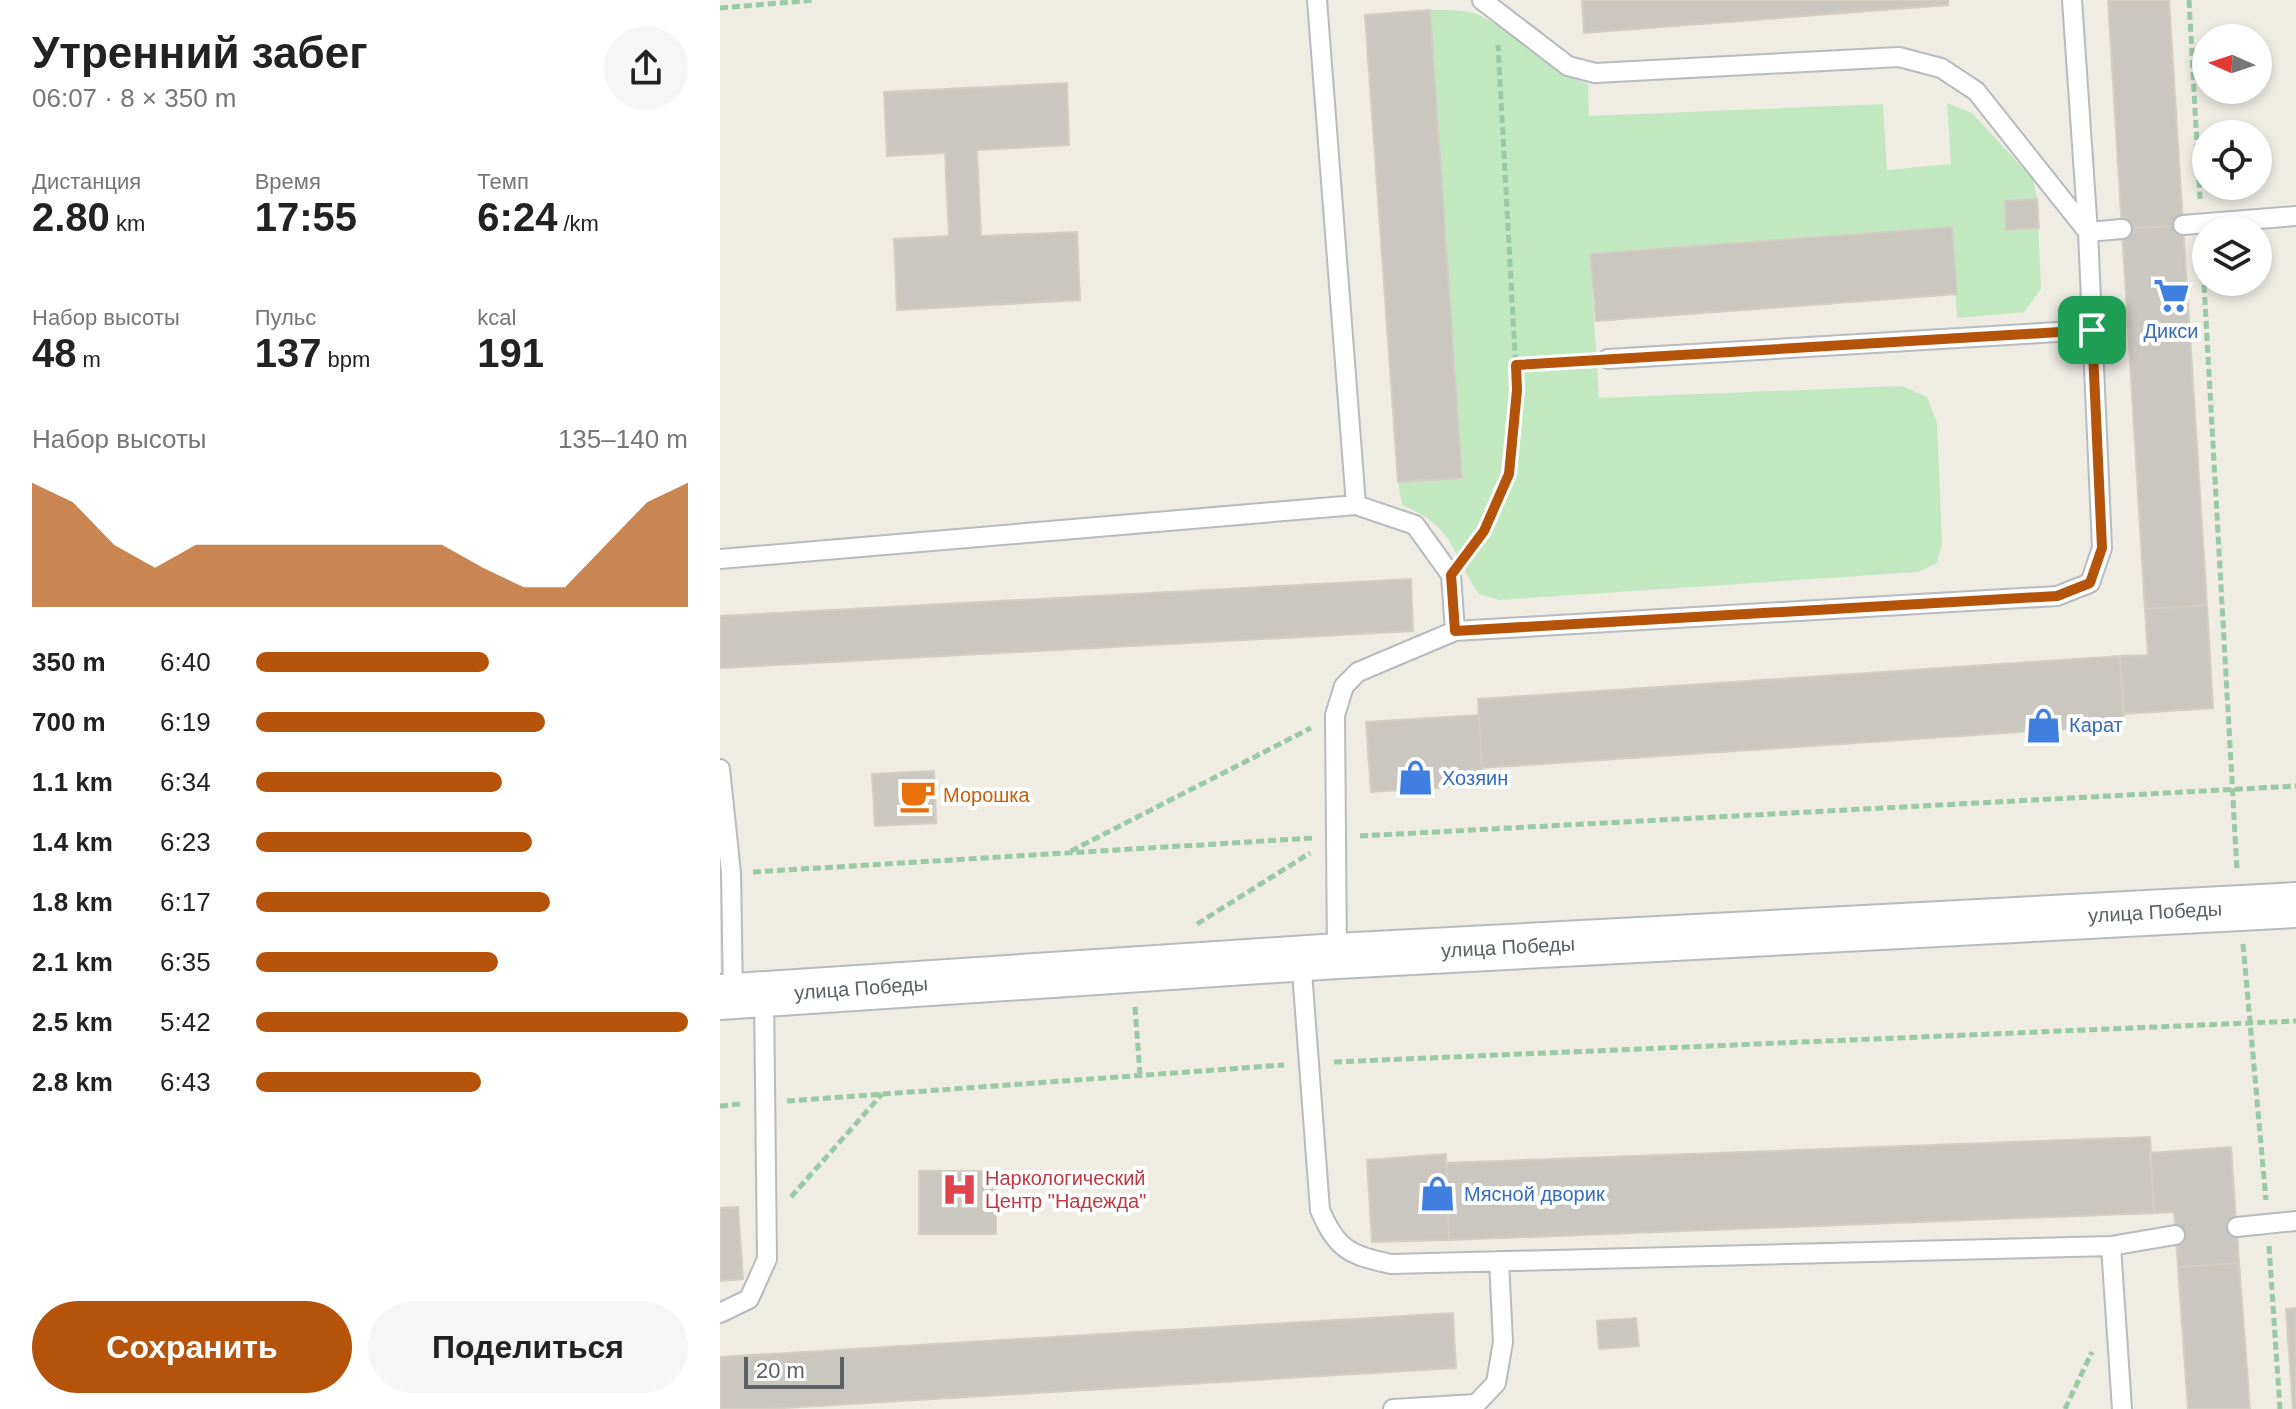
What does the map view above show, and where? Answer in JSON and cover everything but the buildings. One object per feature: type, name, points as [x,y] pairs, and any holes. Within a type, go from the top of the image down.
[{"type":"street","name":"улица Победы","points":[[739,996],[1319,957],[2296,905]]},
{"type":"lane","points":[[1317,0],[1356,505]]},
{"type":"lane","points":[[2072,0],[2088,232],[2102,548],[2090,583],[2057,596],[1455,631],[1358,672],[1344,686],[1335,715],[1335,837],[1308,1063],[1320,1210],[1332,1238],[1360,1257],[1391,1264],[2111,1246],[2175,1235]]},
{"type":"lane","points":[[1489,5],[1568,66],[1595,73],[1899,57],[1941,68],[1976,91],[2088,232]]},
{"type":"lane","points":[[2272,218],[2296,216]]},
{"type":"lane","points":[[2088,232],[2122,229]]},
{"type":"lane","points":[[1608,359],[2092,330]]},
{"type":"lane","points":[[720,559],[1356,505],[1415,525],[1451,575],[1455,631]]},
{"type":"lane","points":[[720,769],[739,996],[765,1102],[767,1259],[749,1299],[720,1313]]},
{"type":"lane","points":[[2237,1227],[2296,1221]]},
{"type":"lane","points":[[2111,1246],[2122,1409]]},
{"type":"lane","points":[[1393,1409],[1476,1404],[1496,1383],[1503,1342],[1499,1261]]},
{"type":"path","points":[[720,8],[815,0]]},
{"type":"path","points":[[2189,0],[2192,225]]},
{"type":"path","points":[[1451,575],[1484,531],[1509,474],[1517,390],[1489,5]]},
{"type":"path","points":[[2197,296],[2239,907],[2268,1224],[2280,1409]]},
{"type":"path","points":[[1516,365],[1608,359]]},
{"type":"path","points":[[1066,853],[1335,715]]},
{"type":"path","points":[[731,873],[1335,837],[2296,786]]},
{"type":"path","points":[[720,1106],[1308,1063],[2296,1021]]},
{"type":"path","points":[[766,1225],[882,1094]]},
{"type":"green space","points":[[1430,10],[1462,11],[1481,16],[1558,70],[1588,84],[1589,116],[1883,104],[1887,170],[1951,164],[1947,103],[1972,113],[2033,179],[2037,199],[2041,289],[2024,312],[1957,318],[1951,227],[1590,255],[1599,398],[1902,386],[1927,397],[1937,423],[1942,544],[1937,563],[1918,572],[1499,600],[1479,594],[1442,531],[1419,513],[1402,505],[1398,482],[1462,477]]},
{"type":"place","name":"Дикси","points":[[2171,296]]},
{"type":"place","name":"Карат","points":[[2043,725]]},
{"type":"place","name":"Хозяин","points":[[1416,778]]},
{"type":"place","name":"Морошка","points":[[917,795]]},
{"type":"place","name":"Наркологический Центр \"Надежда\"","points":[[959,1189]]},
{"type":"place","name":"Мясной дворик","points":[[1438,1194]]},
{"type":"route","points":[[2092,330],[2102,548],[2090,583],[2057,596],[1455,631],[1451,575],[1484,531],[1509,474],[1517,390],[1516,365],[2092,330]]}]
